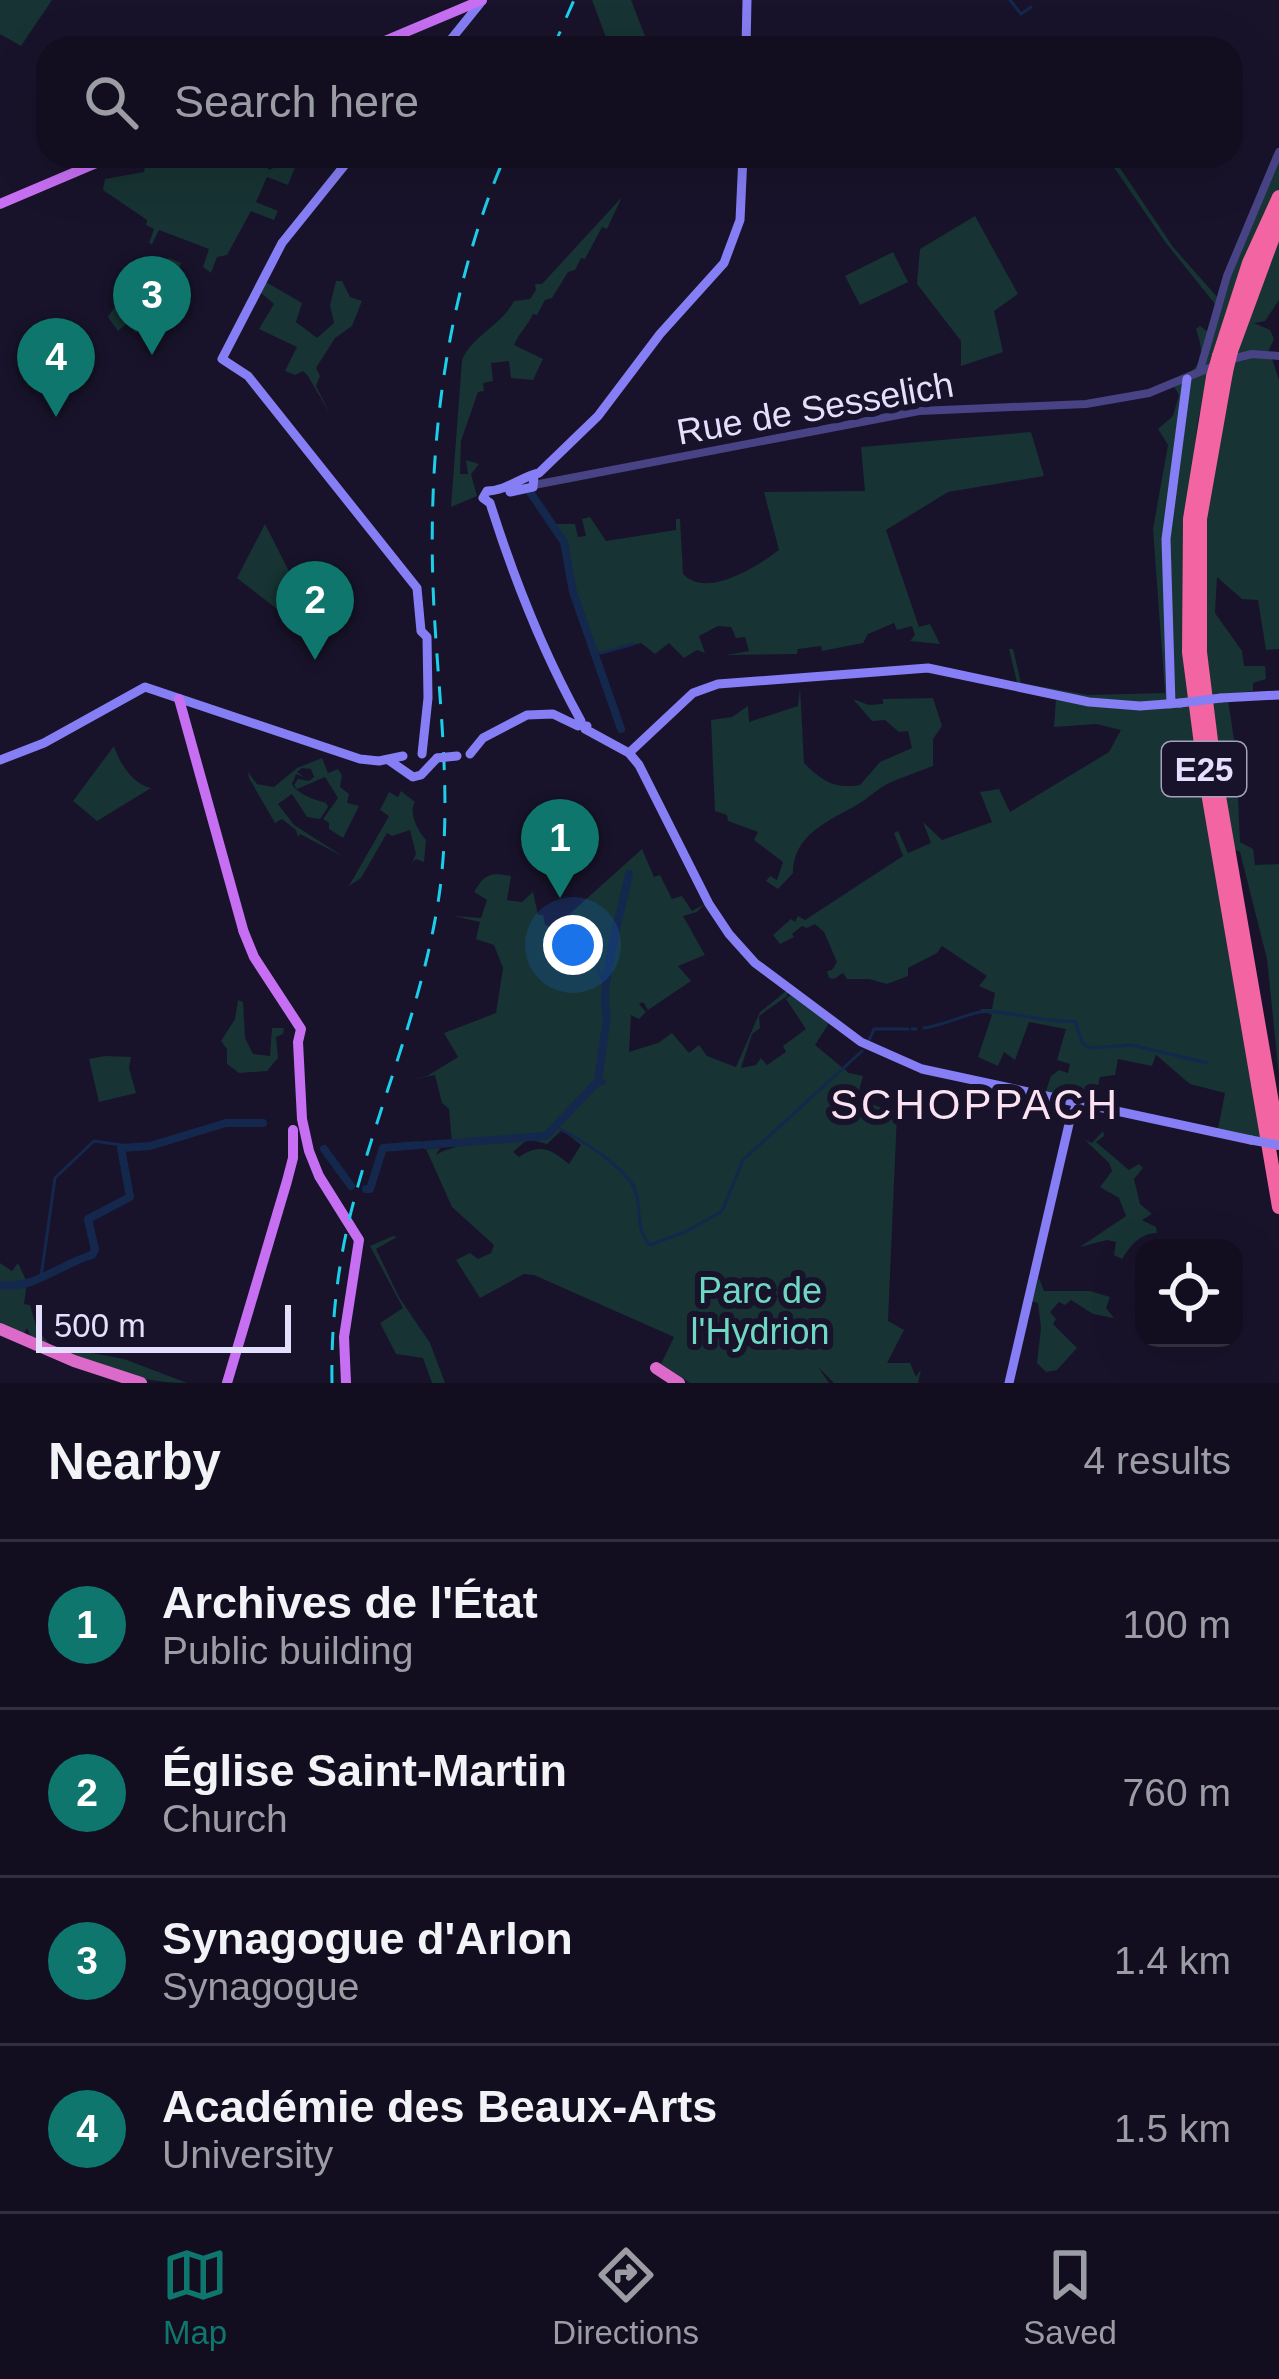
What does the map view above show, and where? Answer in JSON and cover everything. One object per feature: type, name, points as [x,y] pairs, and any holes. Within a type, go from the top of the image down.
[{"type":"highway","name":"E25","points":[[1231,354],[1249,263],[1279,197]]},
{"type":"highway","name":"E25","points":[[1279,221],[1231,354],[1213,374],[1190,519],[1189,652],[1205,775],[1279,1207]]},
{"type":"highway","name":"E25","points":[[1213,374],[1214,421],[1201,519],[1200,652],[1215,773],[1279,1144]]},
{"type":"highway","points":[[0,1332],[121,1383]]},
{"type":"highway","points":[[0,1332],[141,1383]]},
{"type":"main road","points":[[746,36],[747,0]]},
{"type":"main road","points":[[397,36],[477,4]]},
{"type":"main road","points":[[453,36],[477,4]]},
{"type":"main road","points":[[0,206],[85,168]]},
{"type":"main road","points":[[342,168],[282,242],[222,359],[248,376],[417,588],[428,698],[418,758]]},
{"type":"main road","points":[[585,729],[514,579],[494,497],[528,482],[598,416],[712,275],[732,246],[740,220],[742,168]]},
{"type":"main road","points":[[1175,703],[1166,526],[1187,379]]},
{"type":"main road","points":[[418,758],[425,729],[422,640]]},
{"type":"main road","points":[[629,754],[693,693],[718,685],[928,668],[1089,702],[1175,703],[1274,695]]},
{"type":"main road","points":[[0,760],[44,742],[139,689],[360,759],[385,761],[470,754],[510,723],[543,713],[585,729],[629,754],[729,934],[755,963],[861,1042],[896,1060],[1060,1099],[1073,1110],[1279,1144]]},
{"type":"main road","points":[[179,700],[243,930],[296,1031],[299,1149],[230,1383]]},
{"type":"main road","points":[[1009,1383],[1073,1110]]},
{"type":"main road","points":[[300,1133],[359,1244],[345,1324],[346,1383]]},
{"type":"street","points":[[1213,374],[1218,301],[1279,152]]},
{"type":"street","points":[[1231,354],[1279,356]]},
{"type":"street","name":"Rue de Sesselich","points":[[528,482],[919,411],[1086,404],[1154,392],[1213,374],[1231,354]]},
{"type":"green space","points":[[0,0],[52,0],[21,46],[0,34]]},
{"type":"green space","points":[[592,0],[631,0],[645,36],[606,36]]},
{"type":"green space","points":[[1279,152],[1279,190],[1213,358],[1198,420],[1186,521],[1189,705],[1262,1138],[1218,1129],[1225,1093],[1190,1084],[1156,1055],[1152,1066],[1118,1059],[1115,1075],[1100,1077],[1094,1102],[1046,1091],[1051,1076],[1059,1070],[1068,1073],[1070,1064],[1057,1060],[1066,1029],[1029,1022],[1015,1060],[1004,1052],[998,1066],[978,1057],[992,1015],[980,1009],[992,1009],[995,993],[979,986],[987,976],[942,946],[908,968],[908,976],[887,984],[847,979],[843,973],[829,978],[827,971],[837,962],[824,932],[815,924],[802,926],[780,944],[773,935],[791,919],[805,920],[903,856],[894,833],[898,831],[908,853],[931,843],[923,822],[942,840],[992,822],[980,792],[999,789],[1010,812],[1109,752],[1121,730],[1096,724],[1054,727],[1056,699],[1017,682],[1009,649],[1013,649],[1021,683],[1088,695],[1165,693],[1153,529],[1168,445],[1158,429],[1173,416],[1179,395],[1172,383],[1199,362],[1196,329],[1200,326],[1208,332],[1215,304],[1114,168],[1120,168],[1173,247],[1218,298]]},
{"type":"green space","points":[[145,168],[295,168],[288,185],[267,177],[256,202],[278,211],[274,220],[251,211],[227,255],[217,257],[211,273],[203,267],[209,249],[159,230],[149,243],[154,229],[146,225],[147,220],[103,190],[105,179],[144,172]]},
{"type":"green space","points":[[622,197],[607,229],[602,227],[585,259],[533,314],[514,345],[543,359],[533,380],[511,378],[509,361],[491,363],[493,381],[483,383],[484,391],[478,392],[461,441],[460,474],[468,474],[466,460],[479,464],[471,474],[477,496],[451,507],[462,360],[514,301],[530,299],[535,284],[542,284]]},
{"type":"green space","points":[[975,216],[1018,294],[994,311],[1003,352],[961,366],[961,341],[917,284],[920,249]]},
{"type":"green space","points":[[1279,234],[1279,300],[1265,321],[1254,323],[1270,330],[1274,339],[1268,352],[1238,355],[1235,352]]},
{"type":"green space","points":[[893,252],[908,282],[860,305],[845,276]]},
{"type":"green space","points":[[169,258],[181,263],[181,273],[169,296],[136,333],[126,324],[118,331],[108,317],[140,268],[158,279]]},
{"type":"green space","points":[[336,281],[342,281],[350,297],[362,301],[352,326],[335,338],[316,368],[320,376],[316,386],[330,414],[303,371],[295,375],[285,371],[297,347],[259,329],[274,304],[260,292],[266,282],[302,303],[296,322],[317,338],[334,323],[330,305]]},
{"type":"green space","points":[[1244,356],[1272,359],[1279,380],[1279,649],[1266,650],[1258,600],[1242,599],[1217,577],[1215,613],[1242,651],[1244,666],[1265,666],[1266,679],[1253,683],[1253,691],[1209,696],[1203,570],[1207,509],[1234,361],[1244,361]]},
{"type":"green space","points":[[1031,432],[1044,476],[948,492],[886,530],[919,627],[930,624],[940,644],[910,641],[915,635],[912,626],[897,630],[894,623],[868,634],[863,643],[822,651],[821,646],[798,649],[797,654],[726,655],[749,651],[745,637],[736,638],[731,627],[718,626],[699,636],[705,653],[697,650],[684,658],[669,643],[655,654],[641,643],[600,654],[595,648],[566,544],[555,524],[575,524],[578,537],[586,536],[582,519],[590,517],[606,541],[676,530],[676,519],[680,519],[683,574],[693,581],[718,582],[745,572],[779,550],[764,492],[865,491],[861,447]]},
{"type":"green space","points":[[265,524],[300,593],[297,600],[277,609],[237,578]]},
{"type":"green space","points":[[800,688],[804,763],[836,785],[860,785],[880,762],[912,748],[908,731],[899,732],[885,720],[872,721],[853,699],[869,705],[883,704],[883,699],[933,698],[942,726],[933,739],[933,766],[887,784],[813,832],[799,849],[793,873],[778,889],[766,881],[770,876],[777,880],[783,862],[754,840],[758,832],[715,811],[711,720],[732,717],[748,706],[749,722],[798,706]]},
{"type":"green space","points":[[1228,700],[1240,842],[1253,849],[1255,865],[1279,864],[1279,1076],[1267,959],[1240,852],[1234,849],[1210,703]]},
{"type":"green space","points":[[114,746],[128,772],[151,788],[97,821],[73,801]]},
{"type":"green space","points":[[322,758],[328,773],[338,769],[342,775],[340,787],[349,794],[347,803],[359,806],[343,838],[323,819],[338,798],[325,777],[297,789],[294,785],[298,779],[314,777],[311,769],[302,768],[297,772],[304,777],[296,774],[292,784],[295,788],[302,794],[326,803],[320,819],[307,817],[292,794],[278,804],[294,825],[344,857],[298,837],[282,819],[275,823],[249,778],[248,772],[257,784],[274,787],[297,768]]},
{"type":"green space","points":[[401,791],[415,802],[413,816],[426,840],[424,862],[416,859],[412,863],[416,854],[410,830],[392,836],[387,833],[361,878],[349,886],[389,816],[380,810],[389,792],[398,797]]},
{"type":"green space","name":"Parc de l'Hydrion","points":[[642,849],[654,877],[660,875],[672,899],[682,896],[692,911],[705,904],[683,916],[705,955],[678,966],[691,981],[648,1010],[643,1002],[639,1004],[646,1012],[639,1019],[631,1015],[629,1052],[672,1033],[689,1053],[699,1045],[707,1056],[736,1067],[760,1012],[788,991],[759,1016],[760,1028],[752,1034],[741,1068],[756,1065],[761,1058],[767,1065],[806,1029],[786,999],[792,994],[829,1023],[815,1045],[849,1073],[863,1076],[857,1098],[897,1114],[888,1321],[904,1330],[887,1363],[910,1363],[916,1377],[921,1369],[918,1383],[834,1383],[818,1367],[829,1383],[690,1383],[661,1364],[674,1337],[534,1275],[524,1274],[480,1298],[456,1260],[470,1253],[478,1259],[491,1253],[494,1245],[452,1207],[426,1149],[440,1148],[436,1155],[468,1144],[527,1140],[513,1152],[519,1157],[545,1150],[569,1164],[581,1145],[562,1130],[547,1144],[521,1137],[452,1144],[449,1109],[442,1103],[435,1075],[414,1079],[458,1057],[444,1033],[496,1013],[503,968],[494,945],[476,939],[480,922],[454,916],[481,918],[487,900],[474,892],[488,876],[504,875],[511,876],[507,900],[522,902],[533,892],[538,915],[554,928]]},
{"type":"green space","points":[[238,1000],[243,1002],[245,1038],[253,1054],[270,1056],[272,1028],[284,1028],[276,1037],[278,1058],[267,1071],[239,1073],[227,1064],[227,1049],[221,1041],[235,1019]]},
{"type":"green space","points":[[131,1057],[136,1093],[99,1102],[89,1059]]},
{"type":"green space","points":[[1103,1131],[1096,1142],[1129,1170],[1139,1164],[1143,1168],[1134,1179],[1140,1204],[1152,1214],[1142,1220],[1156,1227],[1157,1233],[1135,1239],[1122,1259],[1114,1255],[1116,1242],[1080,1247],[1126,1216],[1119,1198],[1100,1187],[1112,1171],[1085,1140],[1092,1143]]},
{"type":"green space","points":[[397,1237],[376,1249],[399,1297],[430,1343],[445,1383],[432,1383],[423,1358],[396,1354],[380,1323],[403,1308],[370,1246]]},
{"type":"green space","points":[[0,1263],[12,1271],[18,1263],[27,1282],[24,1304],[30,1305],[37,1329],[50,1345],[124,1359],[187,1383],[108,1369],[32,1340],[27,1328],[23,1335],[0,1325]]},
{"type":"green space","points":[[1039,1278],[1044,1291],[1090,1291],[1110,1297],[1106,1308],[1114,1318],[1093,1314],[1071,1300],[1065,1305],[1059,1302],[1050,1312],[1056,1319],[1053,1324],[1077,1348],[1057,1370],[1046,1372],[1037,1363],[1041,1328],[1038,1303],[1032,1301]]},
{"type":"waterway","points":[[1010,0],[1021,14],[1031,7]]},
{"type":"waterway","points":[[530,492],[564,542],[573,592],[621,729]]},
{"type":"waterway","points":[[601,653],[633,644]]},
{"type":"waterway","points":[[425,1145],[546,1136],[598,1081],[608,967],[629,874]]},
{"type":"waterway","points":[[564,936],[586,943],[606,986]]},
{"type":"waterway","points":[[924,1028],[988,1011],[1075,1021],[1089,1048],[1132,1045],[1207,1063]]},
{"type":"waterway","points":[[869,1040],[874,1029],[908,1029]]},
{"type":"waterway","points":[[560,1129],[602,1155],[630,1181],[642,1233],[650,1245],[722,1211],[743,1160],[862,1051]]},
{"type":"waterway","points":[[598,1081],[603,1082]]},
{"type":"waterway","points":[[0,1285],[24,1284],[92,1255],[88,1219],[130,1197],[121,1148],[150,1146],[226,1123],[263,1123]]},
{"type":"waterway","points":[[41,1277],[55,1178],[94,1141],[128,1146]]},
{"type":"waterway","points":[[366,1189],[370,1189],[383,1148],[419,1145]]},
{"type":"waterway","points":[[324,1149],[351,1186]]},
{"type":"railway","points":[[558,36],[574,0]]},
{"type":"railway","points":[[332,1383],[336,1297],[346,1233],[424,972],[440,889],[445,784],[432,551],[437,435],[467,265],[500,168]]},
{"type":"place","name":"Synagogue d'Arlon","points":[[152,355]]},
{"type":"place","name":"Académie des Beaux-Arts","points":[[56,417]]},
{"type":"place","name":"Église Saint-Martin","points":[[315,660]]},
{"type":"place","name":"Archives de l'État","points":[[560,898]]},
{"type":"district","name":"SCHOPPACH","points":[[975,1104]]}]
